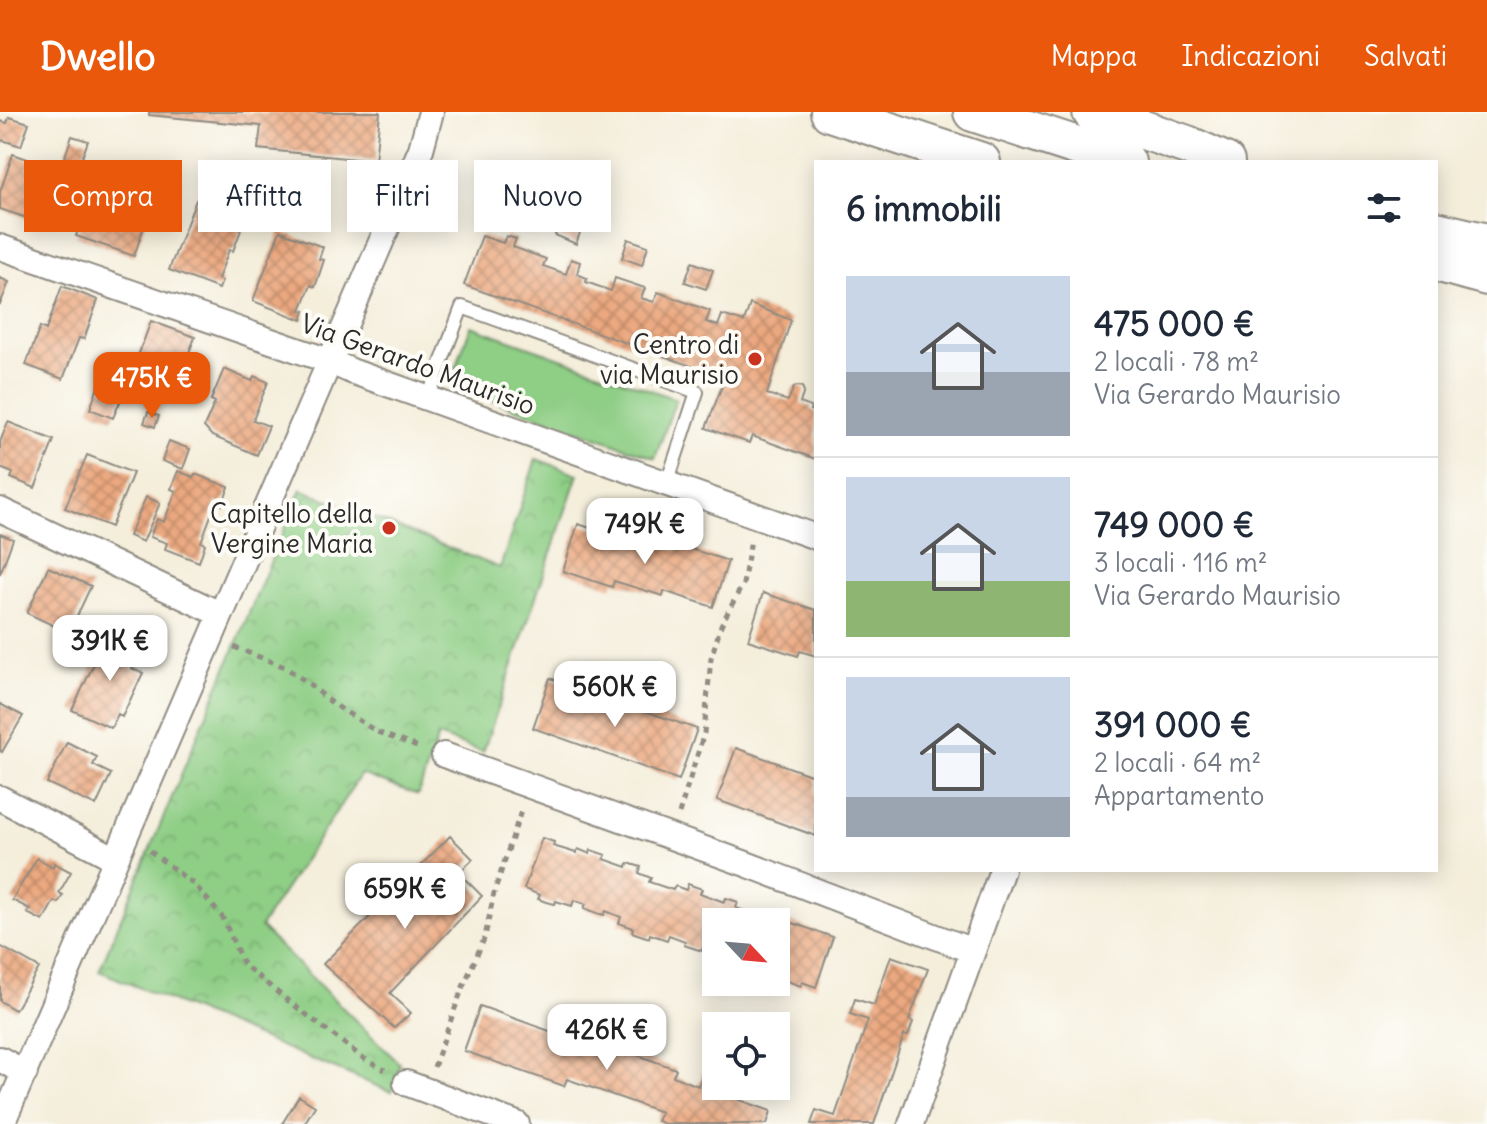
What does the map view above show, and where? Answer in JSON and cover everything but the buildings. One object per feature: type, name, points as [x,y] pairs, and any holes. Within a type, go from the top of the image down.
[{"type":"main road","points":[[830,112],[975,160]]},
{"type":"main road","points":[[973,112],[1120,160]]},
{"type":"main road","points":[[1092,112],[1221,160]]},
{"type":"main road","points":[[1438,231],[1487,243]]},
{"type":"main road","points":[[1438,263],[1487,276]]},
{"type":"street","points":[[2,1124],[421,149],[431,112]]},
{"type":"street","name":"Via Gerardo Maurisio","points":[[0,247],[329,361],[814,536]]},
{"type":"street","points":[[0,510],[220,614]]},
{"type":"street","points":[[444,755],[746,864],[973,951]]},
{"type":"street","points":[[0,798],[116,859]]},
{"type":"street","points":[[911,1124],[1001,872]]},
{"type":"street","points":[[0,1059],[25,1073]]},
{"type":"street","points":[[416,1087],[517,1124]]},
{"type":"lane","points":[[428,398],[462,307],[477,312],[697,392],[667,483]]},
{"type":"path","points":[[671,838],[704,733],[711,658],[721,625],[743,584],[755,514]]},
{"type":"path","points":[[234,647],[285,667],[377,732],[444,755]]},
{"type":"path","points":[[150,851],[196,886],[223,918],[243,964],[363,1058],[416,1087],[485,937],[494,893],[529,787]]},
{"type":"green space","points":[[471,326],[676,399],[655,458],[449,385]]},
{"type":"green space","points":[[536,459],[578,474],[483,752],[438,736],[418,795],[361,774],[260,927],[400,1064],[391,1092],[99,971],[301,489],[500,568]]},
{"type":"place","name":"Centro di via Maurisio","points":[[755,359]]},
{"type":"place","name":"Capitello della Vergine Maria","points":[[389,528]]}]
